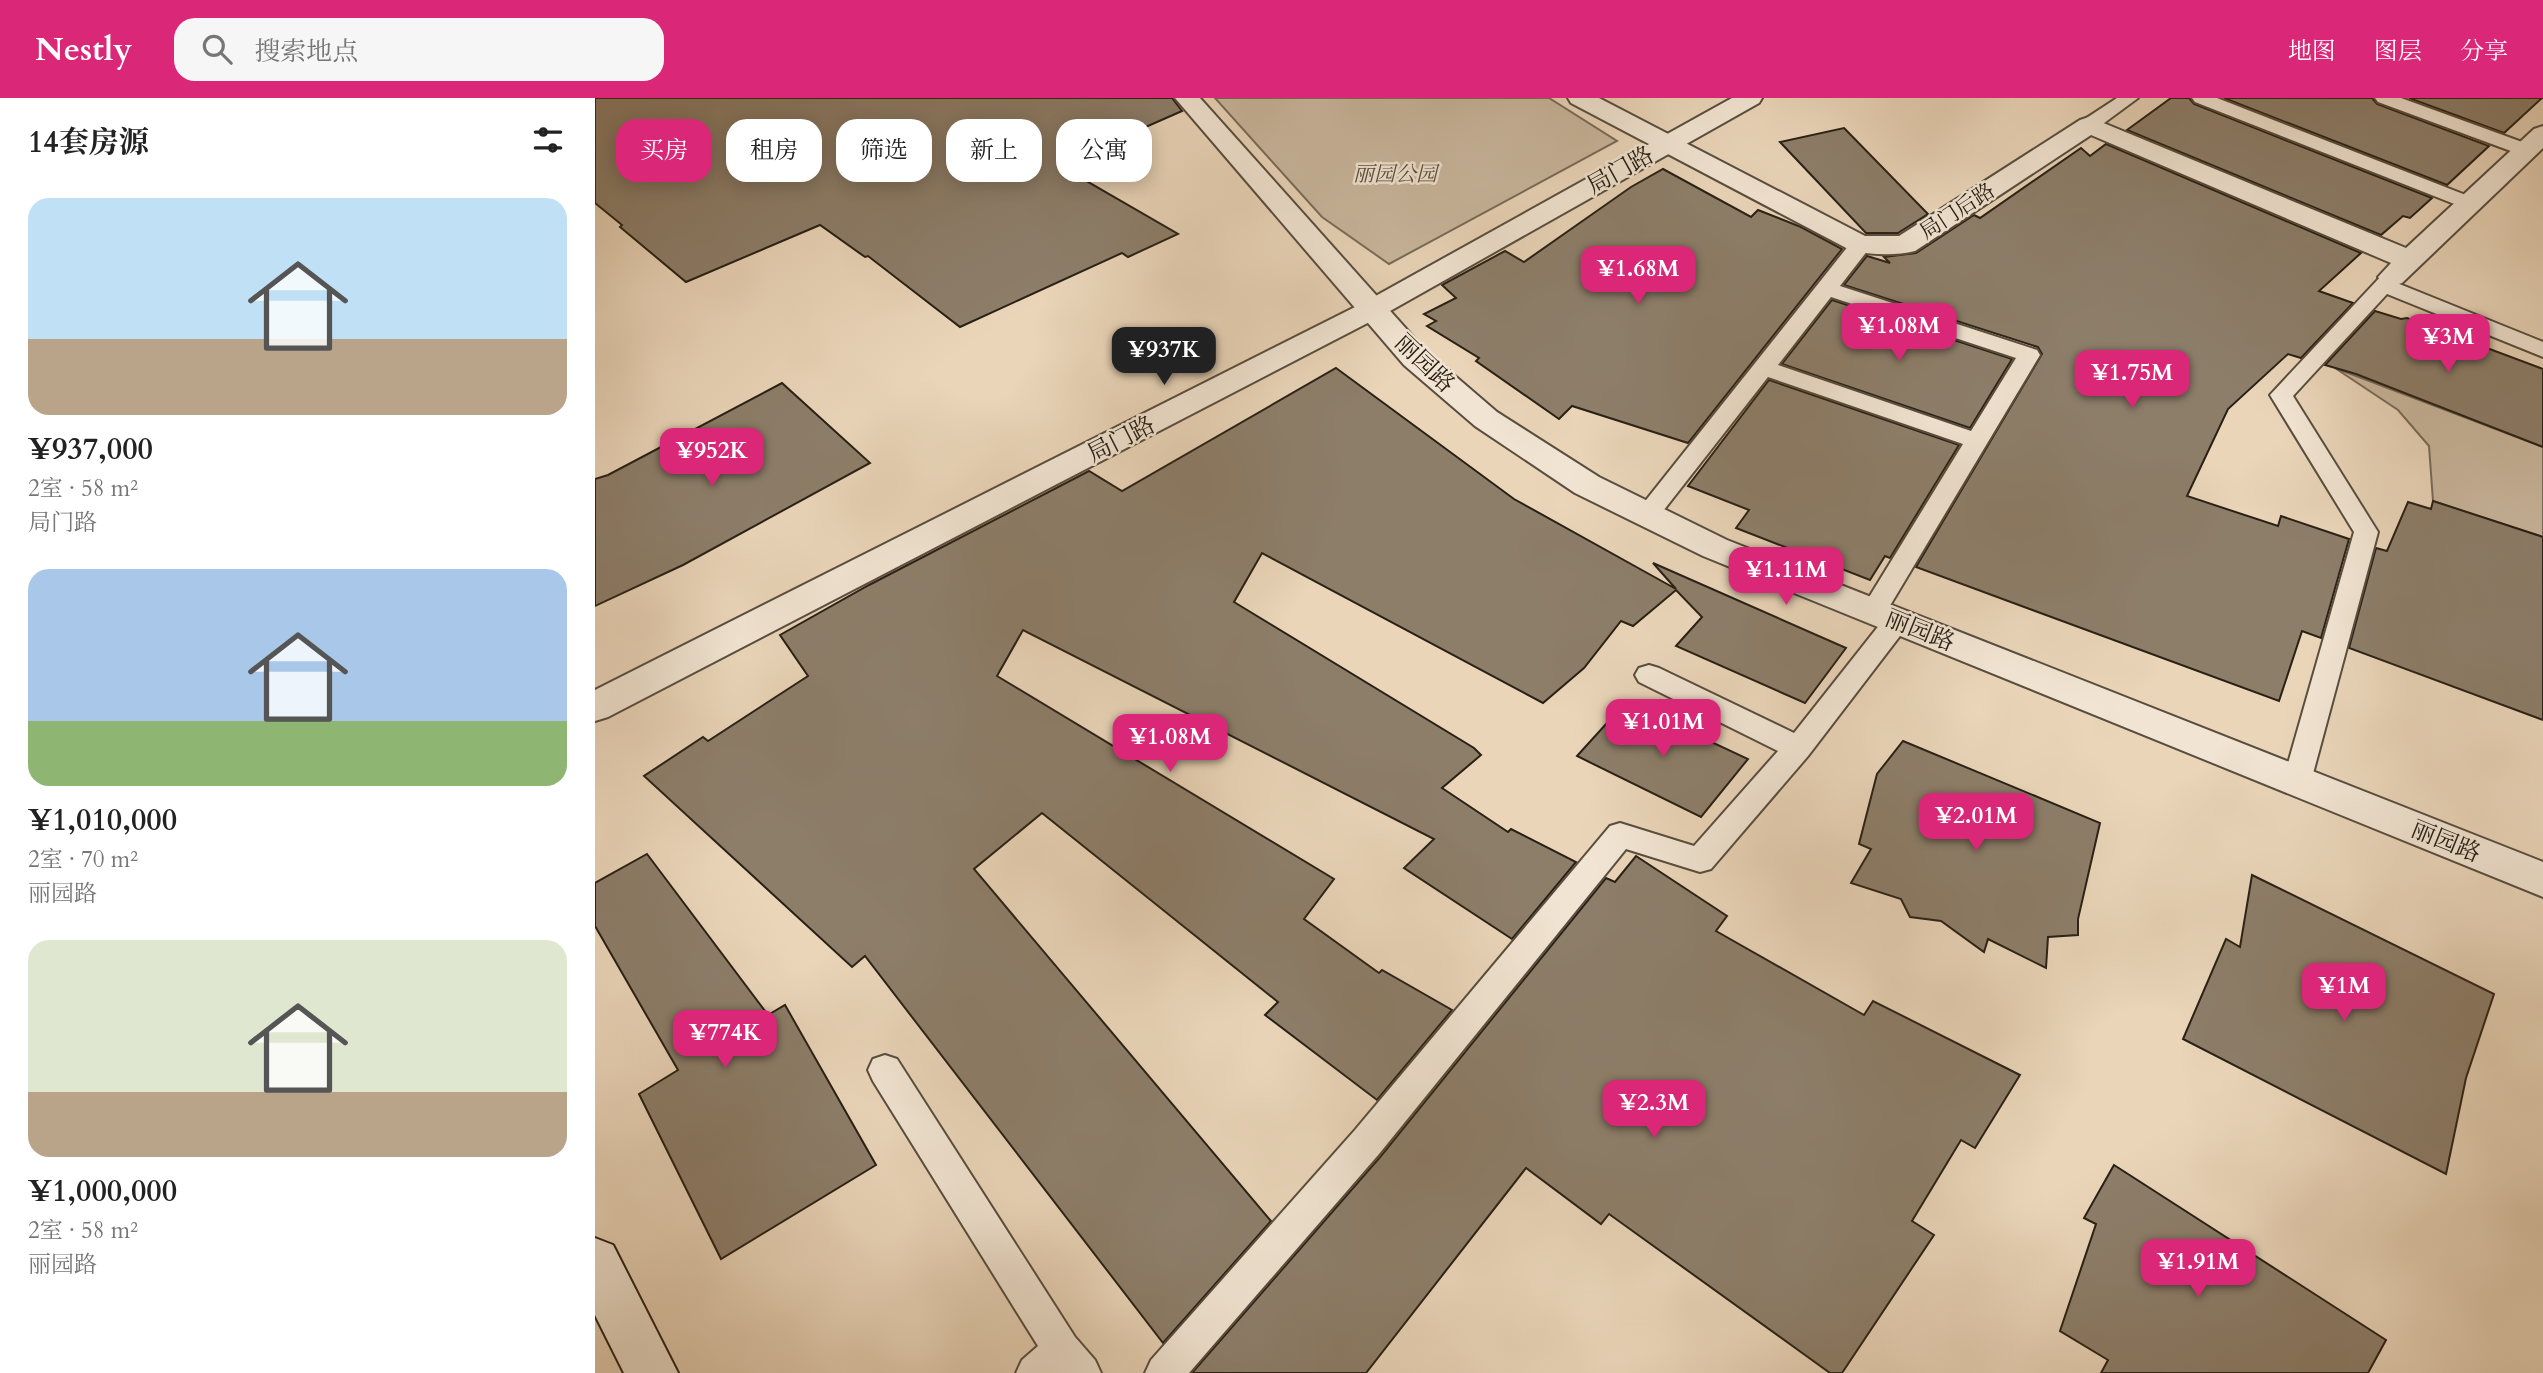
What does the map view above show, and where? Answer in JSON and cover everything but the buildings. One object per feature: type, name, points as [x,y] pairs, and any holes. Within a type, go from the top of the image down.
[{"type":"street","name":"丽园路","points":[[1187,98],[1415,358],[1486,419],[1587,485],[1715,548],[2543,880]]},
{"type":"street","name":"局门后路","points":[[1580,98],[1665,145],[1860,244],[1905,245],[2089,125]]},
{"type":"street","name":"局门路","points":[[595,707],[1373,309],[1750,98]]},
{"type":"street","points":[[2089,125],[2395,275],[2535,142]]},
{"type":"street","points":[[596,1268],[652,1373]]},
{"type":"lane","points":[[2089,125],[2129,98]]},
{"type":"lane","points":[[2201,98],[2469,203]]},
{"type":"lane","points":[[2385,98],[2535,142]]},
{"type":"lane","points":[[1647,514],[1860,244]]},
{"type":"lane","points":[[2297,781],[2366,533],[2281,395],[2395,275],[2543,350]]},
{"type":"lane","points":[[1164,1373],[1367,1142],[1620,835],[1700,860],[1798,748],[1885,616],[1976,441],[2029,355],[1827,289]]},
{"type":"lane","points":[[1764,368],[1976,441]]},
{"type":"lane","points":[[1649,675],[1798,748]]},
{"type":"lane","points":[[885,1070],[1060,1366]]},
{"type":"green space","name":"丽园公园","points":[[1215,98],[1549,98],[1617,141],[1389,264],[1322,217]]},
{"type":"green space","points":[[2335,368],[2543,447],[2543,537],[2433,501],[2429,446],[2398,410]]}]
